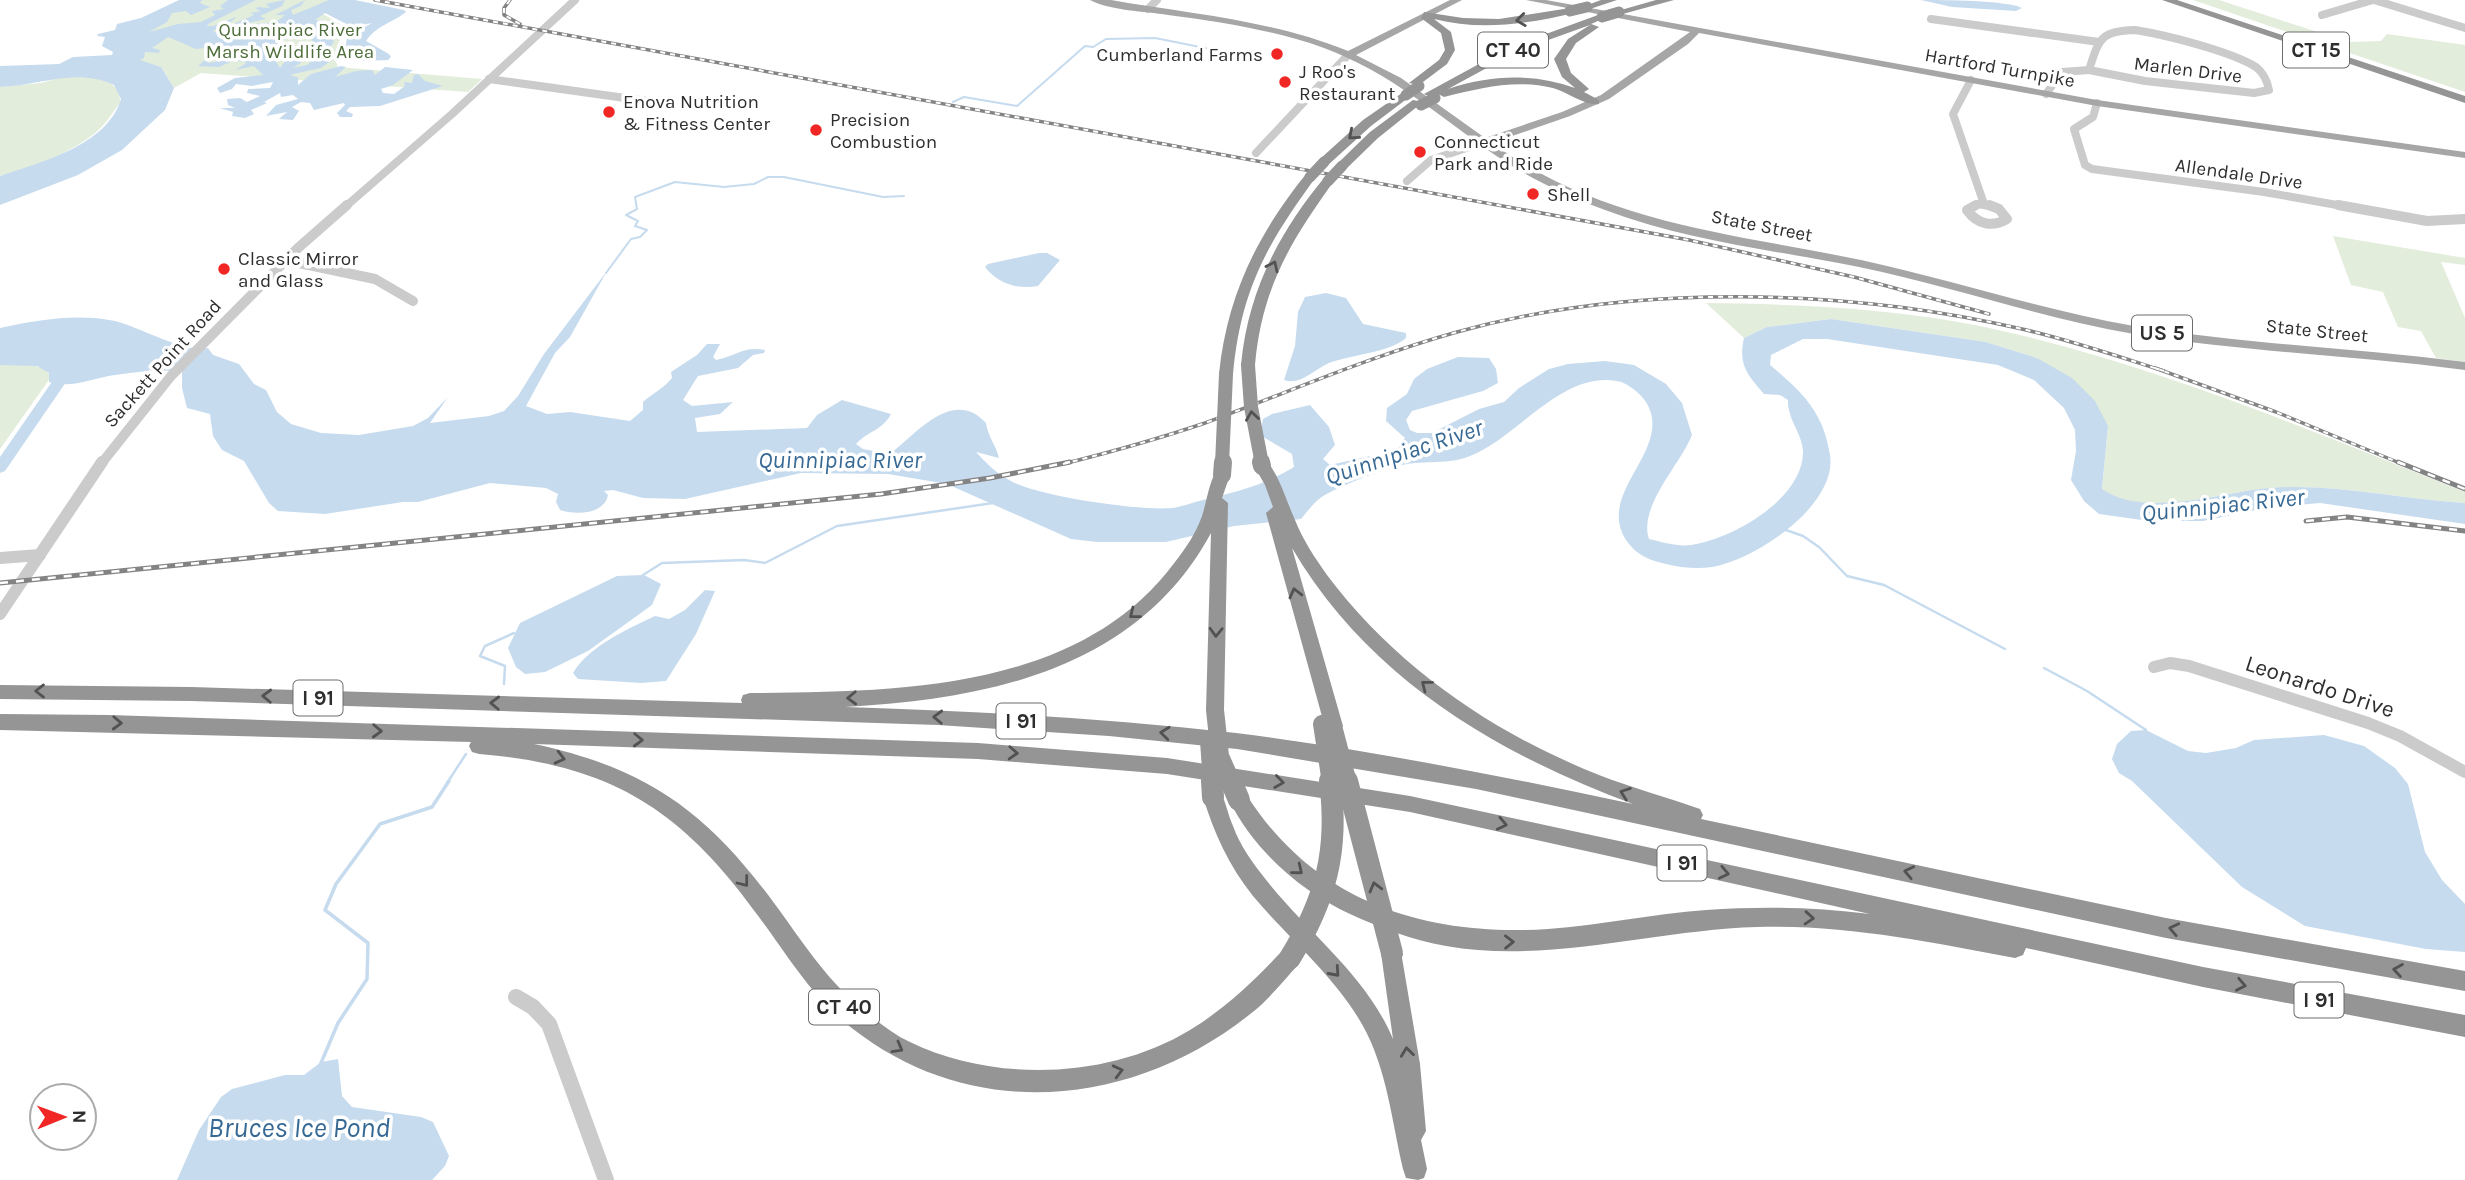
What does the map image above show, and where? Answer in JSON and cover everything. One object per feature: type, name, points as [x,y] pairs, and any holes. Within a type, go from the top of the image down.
[{"type":"highway","points":[[1426,15],[1454,20],[1494,22],[1585,10],[1612,0]]},
{"type":"highway","name":"CT 40","points":[[1432,96],[1504,54],[1612,14],[1632,0]]},
{"type":"highway","points":[[1598,100],[1570,80],[1563,71],[1560,62],[1563,52],[1578,37],[1612,14],[1671,0]]},
{"type":"highway","name":"CT 15","points":[[2167,0],[2465,98]]},
{"type":"highway","name":"CT 15","points":[[2182,0],[2465,98]]},
{"type":"highway","name":"CT 40","points":[[1477,54],[1585,10],[1612,14]]},
{"type":"highway","points":[[1417,85],[1443,62],[1450,50],[1450,39],[1444,30],[1426,15]]},
{"type":"highway","name":"CT 40","points":[[636,708],[681,699],[914,696],[988,684],[1041,667],[1106,634],[1152,600],[1182,565],[1206,526],[1215,489],[1222,475],[1231,325],[1244,279],[1271,229],[1324,162],[1404,94],[1457,65]]},
{"type":"highway","points":[[1416,1175],[1413,1105],[1392,953],[1327,725],[1306,637],[1291,546],[1262,466],[1252,418],[1248,365],[1253,320],[1266,279],[1296,224],[1342,166],[1399,116],[1432,96],[1473,85],[1518,79],[1555,84],[1598,100]]},
{"type":"highway","points":[[1222,475],[1209,752],[1213,797],[1227,838],[1246,872],[1352,991],[1374,1023],[1392,1070],[1416,1175]]},
{"type":"highway","points":[[1291,546],[1372,639],[1422,682],[1481,723],[1548,760],[1619,791],[1690,814],[1769,833],[1806,850]]},
{"type":"highway","name":"I 91","points":[[0,692],[178,693],[1060,723],[1215,738],[1334,755],[1462,779],[2239,942],[2465,981]]},
{"type":"highway","points":[[1213,708],[1220,756],[1239,800],[1273,847],[1316,884],[1383,920],[1442,937],[1512,942],[1714,919],[1812,918],[1989,943],[2126,971],[2174,971]]},
{"type":"highway","name":"I 91","points":[[0,722],[990,752],[1127,762],[1223,774],[1422,807],[2174,971],[2465,1026]]},
{"type":"highway","name":"CT 40","points":[[448,734],[465,745],[519,750],[587,765],[634,785],[691,822],[716,848],[822,984],[848,1012],[896,1047],[954,1071],[998,1080],[1044,1082],[1096,1076],[1137,1066],[1182,1048],[1219,1027],[1262,991],[1290,958],[1316,912],[1334,851],[1334,800],[1327,725]]},
{"type":"main road","name":"State Street","points":[[1095,0],[1246,23],[1348,55],[1399,81],[1484,142],[1552,184],[1616,211],[1663,226],[1877,268],[2136,330],[2465,366]]},
{"type":"main road","points":[[1348,55],[1457,0]]},
{"type":"main road","name":"Hartford Turnpike","points":[[1531,0],[2098,103],[2465,155]]},
{"type":"main road","points":[[1484,142],[1598,100],[1685,43],[1697,30]]},
{"type":"street","name":"Sackett Point Road","points":[[0,614],[119,438],[176,371],[285,260],[575,0]]},
{"type":"street","points":[[1148,9],[1157,0]]},
{"type":"street","points":[[2322,15],[2373,0],[2465,28]]},
{"type":"street","points":[[1931,19],[2099,42],[2089,70]]},
{"type":"street","name":"Marlen Drive","points":[[2046,94],[2055,75],[2063,70],[2089,70],[2145,81],[2253,93],[2269,90],[2266,77],[2255,67],[2166,35],[2123,31],[2105,36],[2099,42]]},
{"type":"street","points":[[1256,153],[1348,55]]},
{"type":"street","points":[[489,79],[661,103]]},
{"type":"street","points":[[1971,80],[1953,114],[1984,204]]},
{"type":"street","name":"Allendale Drive","points":[[2098,103],[2097,113],[2091,120],[2074,129],[2085,165],[2092,169],[2264,192],[2427,221],[2465,219]]},
{"type":"street","points":[[1407,181],[1426,162],[1484,142]]},
{"type":"street","points":[[285,260],[376,279],[413,301]]},
{"type":"street","points":[[0,558],[40,555]]},
{"type":"street","name":"Leonardo Drive","points":[[2154,667],[2170,663],[2189,666],[2368,723],[2400,736],[2465,772]]},
{"type":"street","points":[[516,997],[533,1007],[549,1024],[606,1180]]},
{"type":"green space","name":"Quinnipiac River Marsh Wildlife Area","points":[[186,0],[342,0],[320,12],[344,27],[334,57],[338,67],[482,79],[468,92],[201,73],[174,88],[161,67],[120,56]]},
{"type":"green space","points":[[2193,0],[2219,0],[2348,42],[2381,41],[2387,34],[2465,45],[2465,92]]},
{"type":"green space","points":[[67,76],[93,78],[109,83],[119,94],[120,103],[99,130],[85,141],[62,154],[0,176],[0,87],[41,83]]},
{"type":"green space","points":[[2333,236],[2465,258],[2465,265],[2441,262],[2465,318],[2465,362],[2436,358],[2421,331],[2398,327],[2383,292],[2351,285]]},
{"type":"green space","points":[[1706,303],[1878,311],[1980,326],[2042,341],[2104,358],[2226,398],[2465,492],[2465,503],[2343,489],[2294,487],[2250,490],[2161,503],[2120,498],[2102,490],[2108,426],[2037,358],[1986,342],[1831,319],[1767,327],[1744,338]]},
{"type":"green space","points":[[0,365],[35,366],[51,377],[0,449]]},
{"type":"water","points":[[179,0],[202,0],[200,3],[210,7],[191,15],[186,11],[172,13],[167,22],[149,32],[178,24],[201,22],[215,15],[212,11],[224,9],[220,6],[228,0],[256,0],[208,24],[207,26],[213,26],[236,17],[213,33],[254,15],[250,13],[261,11],[256,9],[258,7],[270,8],[266,4],[285,0],[282,6],[260,16],[266,19],[244,24],[275,23],[285,15],[275,15],[305,0],[301,6],[291,10],[293,15],[329,0],[355,0],[404,10],[406,12],[380,28],[366,41],[389,54],[391,57],[388,60],[364,61],[345,51],[347,37],[372,23],[352,27],[325,13],[315,20],[323,20],[324,26],[334,22],[342,25],[339,31],[333,31],[330,27],[326,29],[334,41],[331,51],[312,54],[304,50],[307,46],[318,44],[311,40],[317,34],[310,36],[310,33],[302,33],[313,28],[314,24],[310,24],[266,51],[287,54],[264,59],[275,60],[280,68],[286,60],[293,58],[302,62],[293,68],[307,65],[314,59],[329,62],[321,68],[293,74],[291,76],[298,77],[298,85],[311,74],[341,66],[346,67],[335,77],[372,70],[375,75],[385,67],[413,70],[393,85],[381,89],[383,93],[394,94],[405,86],[404,82],[412,83],[414,75],[418,74],[425,81],[443,86],[380,106],[350,107],[346,111],[353,114],[352,117],[340,117],[337,113],[344,103],[314,110],[310,103],[301,102],[292,107],[299,111],[293,120],[279,119],[287,112],[266,116],[276,105],[298,99],[293,95],[281,97],[280,93],[251,110],[254,114],[245,118],[232,116],[233,112],[220,108],[235,108],[228,105],[227,99],[240,98],[247,102],[260,96],[247,93],[248,89],[270,88],[273,82],[252,86],[236,84],[232,89],[220,93],[217,88],[235,78],[263,75],[254,66],[235,70],[247,63],[235,60],[219,67],[198,66],[207,58],[211,59],[207,63],[215,62],[215,56],[223,51],[222,46],[196,49],[168,37],[152,48],[160,50],[159,53],[145,52],[144,58],[140,60],[161,67],[174,88],[165,110],[122,150],[78,175],[0,205],[0,176],[52,158],[87,140],[102,129],[121,99],[114,85],[85,78],[71,77],[0,87],[0,66],[59,64],[73,57],[112,55],[113,52],[102,46],[105,37],[97,36],[98,34],[115,30],[117,24],[141,18]]},
{"type":"water","points":[[1921,0],[1988,2],[2022,8],[2016,11],[1952,7]]},
{"type":"water","points":[[1047,253],[1060,260],[1038,286],[1008,284],[985,267],[988,264]]},
{"type":"water","name":"Quinnipiac River","points":[[607,271],[570,337],[555,353],[526,406],[547,414],[570,412],[630,421],[643,410],[643,402],[672,378],[671,372],[697,355],[707,344],[720,344],[713,357],[716,360],[745,350],[765,350],[764,353],[753,355],[738,368],[698,376],[683,400],[692,406],[733,402],[720,414],[695,418],[697,432],[807,428],[817,415],[842,400],[891,414],[884,424],[856,444],[863,449],[890,454],[935,418],[961,410],[973,413],[986,423],[999,458],[976,452],[1004,477],[1041,492],[1113,505],[1176,507],[1272,479],[1294,467],[1292,454],[1260,435],[1263,419],[1272,414],[1310,405],[1329,427],[1335,445],[1323,459],[1330,465],[1397,450],[1405,438],[1386,421],[1387,408],[1407,394],[1414,379],[1427,369],[1458,357],[1489,358],[1496,369],[1498,383],[1483,391],[1412,411],[1406,420],[1410,430],[1432,433],[1479,409],[1504,402],[1519,388],[1549,369],[1568,364],[1605,361],[1634,365],[1666,384],[1682,403],[1692,435],[1649,513],[1649,539],[1681,545],[1708,541],[1745,525],[1763,513],[1792,485],[1800,468],[1802,444],[1788,407],[1788,400],[1780,395],[1764,394],[1753,381],[1743,362],[1744,338],[1767,327],[1831,319],[1986,342],[2037,358],[2072,378],[2095,401],[2108,426],[2102,489],[2119,498],[2161,503],[2269,488],[2343,489],[2465,503],[2465,524],[2320,503],[2265,508],[2203,521],[2149,521],[2099,514],[2084,501],[2071,480],[2076,451],[2075,430],[2064,408],[2034,380],[1998,365],[1827,339],[1803,339],[1771,355],[1770,365],[1801,394],[1822,426],[1830,455],[1829,474],[1821,493],[1808,511],[1790,527],[1750,554],[1712,567],[1696,568],[1650,559],[1640,554],[1626,540],[1619,522],[1620,505],[1651,437],[1652,419],[1646,402],[1640,395],[1617,381],[1597,381],[1577,386],[1540,408],[1488,447],[1470,456],[1454,461],[1402,465],[1346,485],[1319,499],[1301,519],[1234,526],[1166,542],[1097,542],[1071,539],[947,484],[888,474],[801,473],[685,499],[643,498],[613,490],[604,491],[608,495],[601,506],[581,513],[560,510],[556,502],[558,494],[546,488],[490,483],[418,502],[325,514],[278,511],[269,503],[244,461],[222,450],[213,436],[210,414],[187,408],[182,388],[182,371],[132,373],[57,384],[49,382],[49,373],[37,366],[0,365],[0,328],[57,318],[101,319],[125,324],[186,347],[208,348],[213,355],[239,364],[254,384],[266,390],[277,412],[291,424],[321,433],[359,435],[413,426],[428,418],[448,397],[430,423],[489,416],[504,411],[518,396],[544,354]]},
{"type":"water","points":[[1326,293],[1346,298],[1363,324],[1406,333],[1406,338],[1391,347],[1329,363],[1302,379],[1284,380],[1295,346],[1298,312],[1305,297]]},
{"type":"water","points":[[644,575],[661,584],[652,605],[588,651],[545,672],[525,674],[516,667],[508,648],[520,623],[617,576]]},
{"type":"water","points":[[705,590],[715,591],[696,634],[666,681],[641,683],[578,679],[573,673],[580,663],[610,639],[655,616],[669,619],[685,610]]},
{"type":"water","points":[[2146,730],[2188,751],[2206,753],[2236,748],[2254,740],[2324,735],[2364,746],[2395,768],[2408,784],[2425,852],[2442,880],[2465,904],[2465,952],[2426,949],[2305,926],[2242,887],[2132,781],[2119,773],[2112,759],[2117,744],[2131,731]]},
{"type":"water","name":"Bruces Ice Pond","points":[[338,1059],[342,1096],[352,1107],[421,1117],[433,1122],[449,1156],[445,1166],[432,1180],[177,1180],[199,1130],[221,1097],[232,1089],[285,1075],[304,1075],[321,1062]]},
{"type":"waterway","points":[[953,102],[964,97],[1017,106],[1085,46],[1093,47],[1106,39],[1155,38],[1240,55]]},
{"type":"waterway","points":[[606,273],[631,239],[640,237],[647,230],[635,226],[638,221],[626,215],[637,209],[635,197],[675,182],[724,187],[754,184],[768,177],[784,177],[883,197],[904,196]]},
{"type":"waterway","points":[[0,468],[70,366]]},
{"type":"waterway","points":[[643,575],[662,563],[744,560],[765,563],[837,526],[993,503]]},
{"type":"waterway","points":[[1783,529],[1803,536],[1819,547],[1847,576],[1884,585],[2005,649]]},
{"type":"waterway","points":[[504,684],[505,666],[480,656],[485,646],[514,633]]},
{"type":"waterway","points":[[2044,668],[2087,691],[2146,730]]},
{"type":"waterway","points":[[447,783],[466,754]]},
{"type":"waterway","points":[[321,1063],[338,1023],[367,979],[368,943],[325,910],[336,884],[380,824],[432,807],[449,781]]},
{"type":"railway","points":[[375,0],[1689,240],[1854,277],[1989,314]]},
{"type":"railway","points":[[510,0],[504,8],[504,15],[520,24]]},
{"type":"railway","points":[[1063,464],[1205,423],[1362,363],[1457,332],[1525,316],[1595,305],[1739,297],[1884,305],[1954,315],[2040,333],[2157,369]]},
{"type":"railway","points":[[2157,369],[2164,371]]},
{"type":"railway","points":[[2157,369],[2276,412],[2402,464]]},
{"type":"railway","points":[[0,583],[881,494],[990,478],[1070,462]]},
{"type":"railway","points":[[2398,462],[2465,489]]},
{"type":"railway","points":[[2306,521],[2347,517],[2465,531]]},
{"type":"place","name":"Cumberland Farms","points":[[1277,54]]},
{"type":"place","name":"J Roo's Restaurant","points":[[1285,82]]},
{"type":"place","name":"Enova Nutrition & Fitness Center","points":[[609,112]]},
{"type":"place","name":"Precision Combustion","points":[[816,130]]},
{"type":"place","name":"Connecticut Park and Ride","points":[[1420,152]]},
{"type":"place","name":"Shell","points":[[1533,194]]},
{"type":"place","name":"Classic Mirror and Glass","points":[[224,269]]}]
